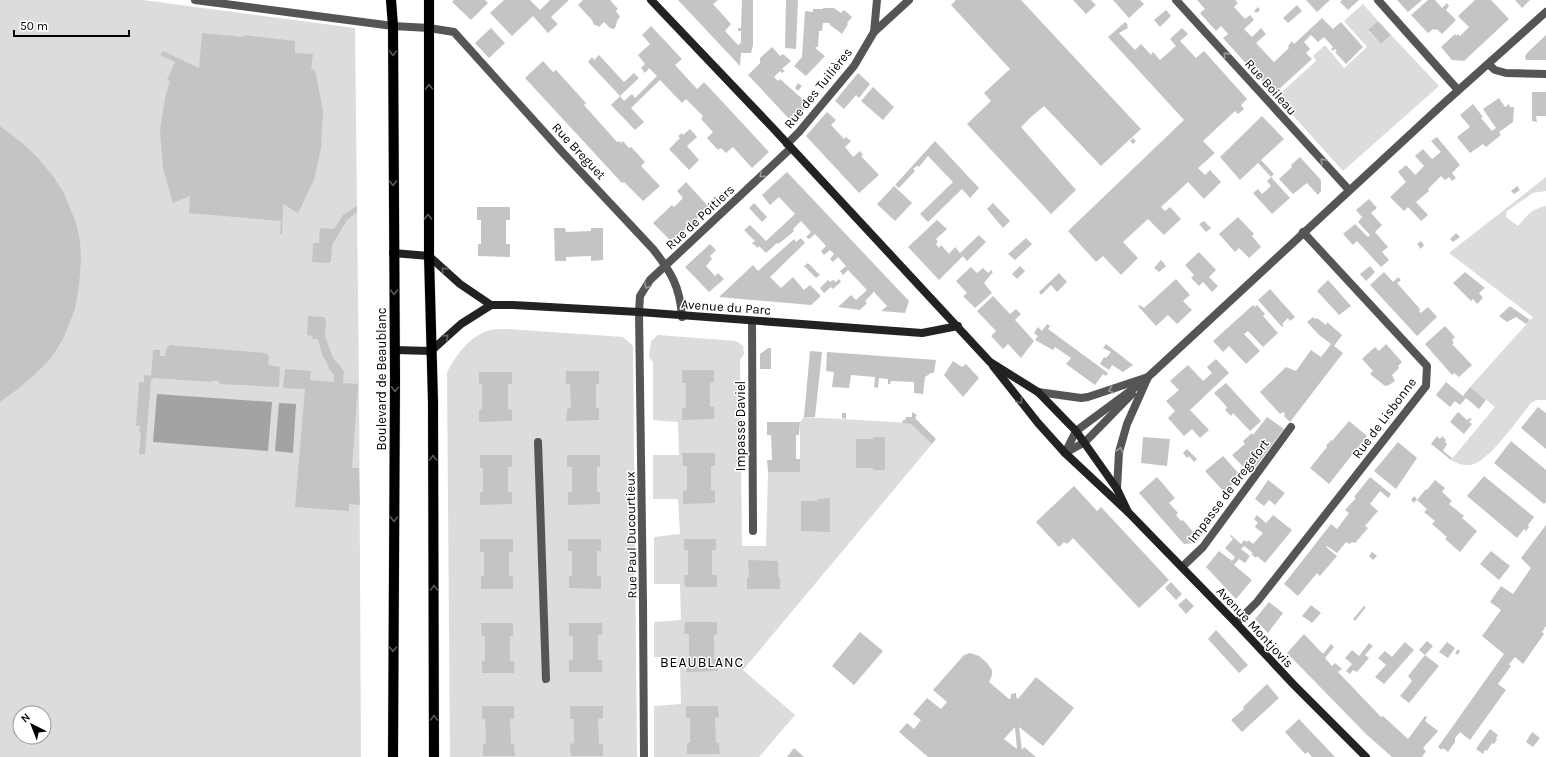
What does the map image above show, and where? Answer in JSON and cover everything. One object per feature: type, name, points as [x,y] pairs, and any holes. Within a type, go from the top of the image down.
[{"type":"main road","name":"Boulevard de Beaublanc","points":[[391,0],[394,350],[393,757]]},
{"type":"main road","points":[[429,0],[429,256],[433,409],[434,757]]},
{"type":"main road","points":[[651,0],[958,326],[990,362]]},
{"type":"main road","points":[[393,253],[429,256],[460,284],[491,305],[461,324],[431,351],[394,350]]},
{"type":"main road","name":"Avenue du Parc","points":[[491,305],[639,312],[682,317],[922,333],[958,326]]},
{"type":"main road","name":"Avenue Montjovis","points":[[990,362],[1038,423],[1065,453],[1128,512],[1294,685],[1366,757]]},
{"type":"main road","name":"Avenue Montjovis","points":[[990,362],[1038,392],[1076,430],[1117,489],[1128,512]]},
{"type":"street","name":"Rue Breguet","points":[[195,0],[392,26],[429,28],[454,32],[666,265],[675,280],[682,317]]},
{"type":"street","name":"Rue des Tuilières","points":[[789,146],[854,66],[874,32],[877,0]]},
{"type":"street","points":[[874,32],[909,0]]},
{"type":"street","name":"Rue Boileau","points":[[1176,0],[1349,190]]},
{"type":"street","points":[[1378,0],[1458,90]]},
{"type":"street","points":[[1065,453],[1085,442],[1148,378],[1303,232],[1458,90],[1546,12]]},
{"type":"street","points":[[1488,64],[1495,70],[1506,74],[1546,74]]},
{"type":"street","name":"Rue de Poitiers","points":[[639,312],[640,296],[650,280],[789,146]]},
{"type":"street","name":"Rue de Lisbonne","points":[[1236,623],[1257,602],[1426,386],[1427,366],[1303,232]]},
{"type":"street","name":"Rue Paul Ducourtieux","points":[[639,312],[644,603],[644,757]]},
{"type":"street","name":"Impasse Daviel","points":[[752,321],[753,531]]},
{"type":"street","points":[[1038,392],[1081,398],[1148,378]]},
{"type":"street","points":[[1065,453],[1076,430],[1148,378]]},
{"type":"street","points":[[1117,489],[1118,459],[1125,431],[1148,378]]},
{"type":"street","name":"Impasse de Bregefort","points":[[1182,567],[1202,547],[1291,427]]},
{"type":"street","points":[[538,442],[546,679]]},
{"type":"shaded area","points":[[0,0],[143,0],[355,28],[361,757],[0,757]]},
{"type":"shaded area","points":[[1363,4],[1378,21],[1368,31],[1381,44],[1391,35],[1439,86],[1343,171],[1279,100],[1283,97],[1283,91],[1316,61],[1313,56],[1325,45],[1344,68],[1367,47],[1344,21]]},
{"type":"shaded area","points":[[1546,177],[1546,191],[1533,193],[1507,211],[1506,217],[1518,226],[1530,213],[1546,206],[1546,400],[1537,400],[1531,403],[1504,437],[1481,460],[1471,465],[1459,464],[1451,460],[1495,407],[1470,387],[1533,317],[1449,253]]},
{"type":"shaded area","points":[[507,329],[623,337],[633,346],[637,757],[450,757],[447,372],[460,352],[470,341],[491,330]]},
{"type":"shaded area","points":[[658,335],[736,341],[743,346],[744,354],[740,360],[742,546],[766,546],[768,472],[800,471],[800,422],[804,417],[911,423],[932,444],[743,670],[795,715],[759,757],[654,757],[654,706],[681,704],[680,667],[667,667],[666,657],[654,657],[654,622],[681,620],[680,584],[654,584],[654,537],[680,534],[678,499],[653,499],[653,455],[679,455],[678,422],[653,420],[653,362],[649,357],[651,341]]},
{"type":"shaded area","points":[[157,394],[272,402],[268,451],[153,442]]},
{"type":"shaded area","points":[[279,403],[296,404],[293,453],[275,451]]},
{"type":"building","points":[[454,0],[485,0],[488,3],[471,20],[452,2]]},
{"type":"building","points":[[504,0],[530,0],[540,10],[550,0],[569,0],[551,17],[558,24],[548,33],[533,16],[512,36],[490,13]]},
{"type":"building","points":[[583,0],[610,0],[618,9],[616,11],[620,17],[614,29],[610,28],[604,22],[599,27],[594,25],[592,20],[578,5]]},
{"type":"building","points":[[678,0],[718,0],[713,4],[731,24],[725,31],[738,45],[741,43],[741,31],[738,31],[738,28],[741,28],[742,0],[753,0],[753,45],[751,53],[741,53],[740,66]]},
{"type":"building","points":[[786,0],[798,0],[796,49],[785,48]]},
{"type":"building","points":[[956,0],[1021,0],[1141,129],[1101,166],[1044,106],[1031,117],[1021,127],[1076,190],[1051,214],[967,124],[991,101],[984,93],[1010,69],[951,5]]},
{"type":"building","points":[[1073,0],[1091,0],[1096,5],[1086,14]]},
{"type":"building","points":[[1113,0],[1140,0],[1144,4],[1129,18]]},
{"type":"building","points":[[1197,0],[1235,0],[1238,3],[1234,7],[1245,19],[1250,15],[1254,20],[1244,29],[1252,37],[1261,28],[1266,34],[1256,43],[1274,62],[1289,48],[1288,46],[1292,41],[1294,44],[1322,18],[1333,29],[1341,22],[1363,47],[1346,64],[1335,52],[1337,51],[1335,49],[1333,51],[1331,49],[1333,47],[1324,37],[1318,42],[1311,35],[1304,42],[1310,49],[1306,53],[1312,59],[1278,90],[1283,97],[1279,100],[1223,38],[1228,34],[1221,26],[1216,31],[1200,13],[1205,9]]},
{"type":"building","points":[[1306,0],[1330,0],[1317,12]]},
{"type":"building","points":[[1342,0],[1359,0],[1348,10],[1340,2]]},
{"type":"building","points":[[1397,0],[1422,0],[1408,12]]},
{"type":"building","points":[[1428,0],[1435,0],[1442,8],[1447,3],[1449,6],[1446,10],[1456,20],[1442,34],[1437,29],[1433,29],[1428,33],[1411,15]]},
{"type":"building","points":[[1475,0],[1491,0],[1509,19],[1464,61],[1452,60],[1441,47],[1455,34],[1456,36],[1458,34],[1460,36],[1469,27],[1458,16]]},
{"type":"building","points":[[1515,0],[1530,0],[1522,8]]},
{"type":"building","points":[[1297,5],[1302,11],[1288,23],[1283,18]]},
{"type":"building","points":[[1258,7],[1260,10],[1256,13],[1254,11]]},
{"type":"building","points":[[834,8],[841,13],[844,10],[852,17],[847,23],[848,24],[842,34],[829,24],[830,23],[823,23],[822,31],[819,31],[818,47],[815,48],[825,56],[806,76],[794,66],[802,57],[805,11],[813,12],[813,9]]},
{"type":"building","points":[[1166,10],[1171,16],[1160,27],[1154,20]]},
{"type":"building","points":[[1378,21],[1391,35],[1381,44],[1368,30]]},
{"type":"building","points":[[1125,22],[1128,25],[1128,28],[1119,33],[1135,50],[1141,44],[1151,55],[1153,52],[1160,60],[1176,46],[1170,39],[1182,28],[1188,34],[1180,41],[1196,58],[1204,51],[1247,99],[1241,105],[1244,109],[1238,114],[1235,111],[1203,141],[1215,153],[1198,168],[1205,175],[1210,170],[1221,182],[1204,199],[1188,182],[1161,207],[1165,211],[1170,207],[1181,219],[1164,235],[1148,219],[1123,242],[1138,258],[1121,275],[1103,256],[1096,262],[1068,231],[1184,120],[1108,37]]},
{"type":"building","points":[[651,26],[682,59],[675,65],[697,89],[704,82],[769,152],[752,168],[733,147],[726,153],[721,148],[718,150],[707,138],[713,132],[701,119],[703,116],[686,99],[682,103],[660,80],[631,108],[644,122],[635,130],[611,105],[620,96],[624,101],[632,94],[635,98],[657,76],[649,68],[645,73],[641,68],[645,64],[638,55],[650,44],[642,35]]},
{"type":"building","points":[[491,28],[505,43],[489,58],[475,43]]},
{"type":"building","points":[[202,33],[243,37],[244,35],[295,41],[295,53],[313,54],[311,70],[314,69],[316,74],[323,111],[321,148],[314,180],[298,213],[283,204],[282,234],[280,234],[281,221],[189,213],[190,196],[173,203],[163,168],[160,131],[165,98],[170,81],[167,80],[175,62],[160,55],[163,51],[199,68]]},
{"type":"building","points":[[1546,35],[1546,60],[1526,60],[1525,56],[1527,53]]},
{"type":"building","points":[[772,47],[780,56],[783,54],[791,61],[782,69],[785,71],[782,73],[780,71],[774,77],[778,81],[780,79],[808,104],[793,123],[748,75],[760,63],[760,58]]},
{"type":"building","points":[[599,55],[624,82],[634,73],[639,78],[620,96],[588,62],[592,57],[594,60]]},
{"type":"building","points":[[543,61],[553,72],[556,70],[586,103],[584,105],[617,142],[619,141],[621,143],[623,141],[645,162],[641,166],[660,186],[643,201],[624,182],[622,183],[525,78]]},
{"type":"building","points":[[858,73],[870,84],[859,98],[856,95],[844,109],[835,101]]},
{"type":"building","points":[[798,83],[802,86],[798,91],[795,88]]},
{"type":"building","points":[[873,87],[894,107],[883,120],[861,101]]},
{"type":"building","points":[[1532,92],[1546,92],[1546,116],[1536,116],[1537,122],[1532,121]]},
{"type":"building","points":[[1499,98],[1505,107],[1509,104],[1510,107],[1514,107],[1513,122],[1499,132],[1501,135],[1486,147],[1483,144],[1470,153],[1457,137],[1470,127],[1460,115],[1473,104],[1483,117],[1481,118],[1492,131],[1496,128],[1483,109]]},
{"type":"building","points":[[827,112],[836,120],[831,125],[844,139],[846,137],[851,141],[845,147],[853,157],[860,151],[863,155],[861,156],[879,175],[859,193],[806,136]]},
{"type":"building","points":[[1262,116],[1284,139],[1261,160],[1274,174],[1271,177],[1258,163],[1240,180],[1220,157]]},
{"type":"building","points":[[0,126],[38,158],[53,176],[64,193],[76,223],[80,241],[81,261],[75,309],[63,339],[51,358],[35,374],[0,402]]},
{"type":"building","points":[[690,129],[697,137],[687,146],[699,160],[689,170],[669,149],[680,138],[678,136],[682,133],[683,135]]},
{"type":"building","points":[[1437,137],[1460,165],[1452,173],[1456,178],[1452,181],[1449,177],[1445,180],[1441,176],[1428,189],[1429,191],[1416,202],[1428,215],[1421,221],[1408,207],[1404,211],[1390,197],[1406,182],[1398,172],[1406,165],[1415,175],[1424,166],[1415,156],[1423,149],[1432,159],[1441,152],[1431,141]]},
{"type":"building","points":[[1133,138],[1136,141],[1133,144],[1130,141]]},
{"type":"building","points":[[935,141],[979,188],[970,198],[962,189],[928,222],[920,214],[953,182],[928,156],[919,167],[917,166],[913,169],[915,171],[899,188],[895,185]]},
{"type":"building","points":[[1300,157],[1321,180],[1321,191],[1318,195],[1307,183],[1293,194],[1279,179]]},
{"type":"building","points":[[787,172],[909,301],[905,313],[881,311],[887,306],[873,291],[873,293],[865,301],[867,303],[860,310],[838,307],[851,295],[856,300],[867,290],[848,270],[843,275],[840,271],[846,266],[838,257],[833,262],[830,259],[834,254],[830,250],[824,255],[821,251],[826,246],[815,234],[809,239],[806,237],[811,232],[801,221],[793,229],[794,231],[766,253],[759,246],[758,248],[752,243],[755,241],[744,230],[750,225],[766,241],[795,214],[779,197],[770,205],[762,195]]},
{"type":"building","points":[[1271,177],[1290,198],[1272,214],[1253,193],[1258,189],[1262,194],[1271,186],[1267,181]]},
{"type":"building","points":[[686,182],[709,207],[672,242],[653,223],[672,205],[674,207],[683,198],[677,191]]},
{"type":"building","points":[[894,186],[912,203],[895,221],[877,204]]},
{"type":"building","points":[[1517,186],[1520,190],[1514,194],[1511,191]]},
{"type":"building","points":[[1369,199],[1377,208],[1371,213],[1382,225],[1375,232],[1388,247],[1382,252],[1389,260],[1381,267],[1357,241],[1353,245],[1343,234],[1355,224],[1368,237],[1370,235],[1358,222],[1362,217],[1356,210]]},
{"type":"building","points":[[754,203],[767,217],[762,222],[749,208]]},
{"type":"building","points":[[993,203],[1010,221],[1003,228],[987,209]]},
{"type":"building","points":[[357,206],[357,212],[347,220],[332,245],[331,261],[329,263],[312,262],[313,243],[319,243],[320,228],[334,229],[343,215]]},
{"type":"building","points":[[477,207],[510,207],[510,220],[506,220],[506,244],[510,244],[510,257],[478,256],[478,244],[481,244],[481,220],[477,220]]},
{"type":"building","points":[[1238,217],[1254,234],[1252,236],[1261,247],[1249,258],[1239,248],[1235,252],[1219,234]]},
{"type":"building","points":[[937,220],[947,229],[936,239],[938,242],[936,244],[939,248],[941,245],[949,254],[955,247],[960,253],[979,235],[986,242],[967,261],[963,256],[939,280],[908,247]]},
{"type":"building","points":[[1204,221],[1211,228],[1206,232],[1199,224]]},
{"type":"building","points":[[554,228],[565,228],[566,232],[591,231],[591,228],[603,228],[603,260],[591,261],[591,256],[566,257],[566,261],[555,261]]},
{"type":"building","points":[[1456,233],[1460,237],[1453,242],[1450,239]]},
{"type":"building","points":[[801,238],[805,243],[770,277],[781,288],[793,277],[804,290],[810,285],[821,296],[811,305],[719,297],[753,265],[758,271],[794,239],[796,242]]},
{"type":"building","points":[[1026,238],[1032,244],[1015,260],[1008,254]]},
{"type":"building","points":[[1421,241],[1424,245],[1421,249],[1417,244]]},
{"type":"building","points":[[710,244],[716,250],[710,256],[712,259],[706,266],[715,276],[718,273],[724,279],[709,292],[685,267]]},
{"type":"building","points":[[1199,252],[1216,270],[1209,277],[1218,286],[1212,292],[1203,282],[1199,286],[1191,278],[1194,275],[1185,265]]},
{"type":"building","points":[[1161,260],[1166,266],[1159,272],[1154,268]]},
{"type":"building","points":[[808,263],[820,275],[816,278],[804,266]]},
{"type":"building","points":[[1020,266],[1025,271],[1017,279],[1012,274]]},
{"type":"building","points":[[1370,266],[1375,272],[1366,281],[1360,274]]},
{"type":"building","points":[[971,267],[977,273],[983,268],[988,273],[991,270],[993,272],[984,283],[992,293],[975,308],[963,296],[967,293],[956,281]]},
{"type":"building","points":[[1384,272],[1393,282],[1398,277],[1401,280],[1397,283],[1420,309],[1419,311],[1421,313],[1428,307],[1437,317],[1417,336],[1370,285]]},
{"type":"building","points":[[1465,272],[1485,288],[1479,293],[1483,298],[1477,304],[1473,299],[1471,301],[1453,283]]},
{"type":"building","points":[[1059,273],[1067,282],[1057,292],[1051,285],[1041,295],[1039,292]]},
{"type":"building","points":[[839,279],[841,282],[833,289],[831,287],[824,293],[820,288],[828,280],[830,282],[833,280],[836,282]]},
{"type":"building","points":[[1176,279],[1190,295],[1183,301],[1192,310],[1177,324],[1168,315],[1156,326],[1138,306],[1140,305],[1144,308]]},
{"type":"building","points":[[1328,280],[1351,306],[1339,315],[1317,291]]},
{"type":"building","points":[[1270,289],[1295,317],[1290,321],[1288,318],[1282,324],[1284,325],[1282,327],[1258,300]]},
{"type":"building","points":[[993,296],[1010,314],[1016,309],[1021,314],[1015,320],[1034,341],[1021,358],[1008,344],[1003,349],[991,336],[996,331],[977,311]]},
{"type":"building","points":[[1253,305],[1255,307],[1257,305],[1265,314],[1263,316],[1278,333],[1263,347],[1248,331],[1244,334],[1260,351],[1246,364],[1229,346],[1223,352],[1213,341]]},
{"type":"building","points":[[1510,306],[1530,320],[1526,324],[1516,317],[1507,322],[1499,316]]},
{"type":"building","points":[[308,316],[324,317],[326,320],[325,336],[333,358],[344,371],[343,383],[358,384],[352,468],[359,468],[360,505],[349,504],[349,511],[295,507],[305,389],[283,388],[285,369],[311,371],[310,380],[334,382],[334,375],[328,368],[329,367],[322,354],[318,339],[312,339],[313,336],[307,335]]},
{"type":"building","points":[[1313,317],[1315,319],[1317,318],[1326,325],[1327,322],[1342,335],[1334,346],[1343,353],[1290,422],[1284,416],[1285,414],[1283,412],[1280,414],[1260,392],[1286,367],[1296,371],[1311,350],[1321,357],[1331,344],[1319,335],[1307,322]]},
{"type":"building","points":[[1047,324],[1050,326],[1048,329],[1108,373],[1106,376],[1103,374],[1095,385],[1066,364],[1071,358],[1055,347],[1053,350],[1035,340],[1038,336],[1034,333],[1038,327],[1042,331]]},
{"type":"building","points":[[1445,326],[1455,337],[1452,340],[1454,343],[1452,344],[1472,365],[1459,377],[1454,373],[1452,375],[1425,344]]},
{"type":"building","points":[[1106,344],[1133,365],[1123,372],[1112,365],[1109,370],[1100,364],[1104,357],[1106,358],[1111,352],[1103,348]]},
{"type":"building","points":[[1386,344],[1402,362],[1398,366],[1399,368],[1392,375],[1395,381],[1385,386],[1370,374],[1373,371],[1362,359],[1375,347],[1379,351]]},
{"type":"building","points":[[170,345],[265,353],[269,356],[268,365],[280,367],[279,387],[219,384],[219,381],[211,382],[154,378],[151,380],[145,454],[139,454],[141,433],[139,432],[140,426],[136,426],[139,382],[144,382],[144,375],[151,376],[153,350],[160,350],[160,356],[165,356],[166,349]]},
{"type":"building","points":[[768,348],[771,348],[771,369],[760,369],[760,354]]},
{"type":"building","points":[[810,351],[822,352],[815,417],[804,417]]},
{"type":"building","points":[[827,352],[936,360],[934,373],[931,373],[925,377],[923,394],[914,393],[914,382],[891,381],[890,384],[888,384],[888,379],[879,378],[878,388],[874,387],[875,377],[851,375],[849,388],[832,387],[834,372],[826,371]]},
{"type":"building","points":[[1216,359],[1229,373],[1190,410],[1209,430],[1200,438],[1192,429],[1184,436],[1168,418],[1175,411],[1166,401],[1179,390],[1170,381],[1188,365],[1203,381],[1212,373],[1207,367]]},
{"type":"building","points":[[953,361],[962,367],[966,364],[979,378],[963,397],[944,375]]},
{"type":"building","points":[[682,370],[714,370],[714,382],[710,383],[710,407],[714,407],[714,419],[682,420],[682,408],[686,408],[686,383],[682,383]]},
{"type":"building","points":[[566,371],[599,371],[599,384],[596,384],[596,408],[599,408],[599,420],[566,421],[567,409],[571,408],[570,384],[566,384]]},
{"type":"building","points":[[479,372],[512,372],[512,384],[508,384],[508,409],[512,410],[512,421],[479,422],[479,410],[482,409],[482,384],[479,384]]},
{"type":"building","points":[[1446,382],[1463,396],[1470,387],[1486,400],[1479,409],[1466,398],[1460,405],[1455,401],[1450,407],[1436,395]]},
{"type":"building","points":[[1226,383],[1261,421],[1250,431],[1233,413],[1231,416],[1225,410],[1227,407],[1214,393]]},
{"type":"building","points":[[1538,407],[1546,413],[1546,449],[1521,428]]},
{"type":"building","points":[[912,412],[917,415],[915,418],[936,439],[932,444],[911,424],[902,423],[906,417],[912,417]]},
{"type":"building","points":[[1458,412],[1467,420],[1470,418],[1472,419],[1469,422],[1472,424],[1464,434],[1450,422]]},
{"type":"building","points":[[842,413],[846,413],[846,419],[842,418]]},
{"type":"building","points":[[1267,417],[1284,429],[1250,474],[1232,455],[1245,444],[1243,441],[1252,433],[1253,435]]},
{"type":"building","points":[[1349,421],[1367,436],[1329,484],[1310,468],[1327,447],[1326,446]]},
{"type":"building","points":[[767,422],[800,422],[799,435],[796,435],[796,459],[800,459],[800,472],[768,472],[767,460],[772,460],[771,435],[767,435]]},
{"type":"building","points":[[1437,436],[1440,439],[1442,436],[1446,440],[1445,442],[1447,444],[1443,451],[1452,458],[1451,460],[1431,444]]},
{"type":"building","points":[[873,437],[885,437],[885,470],[856,468],[856,439],[873,439]]},
{"type":"building","points":[[1143,437],[1170,439],[1167,466],[1141,463]]},
{"type":"building","points":[[1511,441],[1546,470],[1546,502],[1544,504],[1494,463]]},
{"type":"building","points":[[1398,442],[1417,458],[1396,489],[1374,471]]},
{"type":"building","points":[[1187,449],[1197,459],[1194,462],[1189,456],[1187,458],[1183,453]]},
{"type":"building","points":[[682,453],[715,453],[715,466],[711,466],[711,490],[715,491],[715,503],[683,504],[683,491],[687,490],[687,466],[683,466]]},
{"type":"building","points":[[480,455],[512,455],[512,467],[508,467],[508,492],[512,492],[512,504],[480,505],[480,492],[483,492],[483,468],[480,468]]},
{"type":"building","points":[[567,455],[600,455],[600,467],[597,467],[597,492],[600,492],[600,504],[568,505],[568,492],[572,492],[572,467],[567,467]]},
{"type":"building","points":[[1223,456],[1241,476],[1224,492],[1205,471]]},
{"type":"building","points":[[1484,476],[1534,517],[1528,525],[1529,527],[1526,531],[1524,529],[1517,538],[1467,496]]},
{"type":"building","points":[[1157,477],[1175,498],[1169,503],[1178,513],[1176,515],[1181,521],[1183,520],[1193,532],[1199,526],[1205,532],[1196,543],[1184,544],[1139,493]]},
{"type":"building","points":[[1370,477],[1391,494],[1388,498],[1380,491],[1370,504],[1378,511],[1365,526],[1368,528],[1355,543],[1352,542],[1350,544],[1346,542],[1337,553],[1327,546],[1326,547],[1337,556],[1320,576],[1317,573],[1298,596],[1284,584],[1331,524],[1337,529],[1349,513],[1345,510],[1356,498],[1354,497]]},
{"type":"building","points":[[1268,480],[1285,493],[1275,505],[1269,500],[1264,506],[1255,499]]},
{"type":"building","points":[[1435,480],[1445,488],[1442,492],[1452,501],[1449,504],[1464,516],[1462,518],[1477,531],[1460,552],[1445,539],[1447,537],[1432,524],[1435,521],[1424,512],[1427,509],[1417,500]]},
{"type":"building","points":[[1074,486],[1097,511],[1101,507],[1169,580],[1139,608],[1073,538],[1067,544],[1064,542],[1059,547],[1036,522]]},
{"type":"building","points":[[1414,496],[1417,499],[1414,503],[1411,500]]},
{"type":"building","points":[[830,498],[830,532],[801,531],[801,501],[817,501],[818,499]]},
{"type":"building","points":[[1257,515],[1266,523],[1273,515],[1292,530],[1265,563],[1257,556],[1256,558],[1251,554],[1253,553],[1244,546],[1241,549],[1250,556],[1245,563],[1239,559],[1234,565],[1252,580],[1236,599],[1206,567],[1219,551],[1232,561],[1235,557],[1225,548],[1233,539],[1230,536],[1231,535],[1241,544],[1244,540],[1247,542],[1248,540],[1253,544],[1263,533],[1255,526],[1258,523],[1254,519]]},
{"type":"building","points":[[1546,525],[1546,626],[1542,632],[1544,634],[1523,664],[1515,657],[1509,664],[1511,666],[1498,684],[1506,690],[1470,740],[1460,732],[1455,738],[1455,742],[1448,752],[1443,748],[1442,750],[1438,747],[1504,654],[1482,636],[1501,610],[1490,602],[1501,586],[1513,594],[1531,568],[1521,558]]},
{"type":"building","points":[[480,539],[513,539],[513,552],[509,552],[509,576],[513,577],[513,589],[481,589],[481,576],[484,576],[484,552],[480,552]]},
{"type":"building","points":[[568,539],[601,539],[601,551],[597,551],[597,576],[601,576],[601,589],[569,588],[569,576],[572,576],[572,551],[568,551]]},
{"type":"building","points":[[684,539],[716,539],[716,550],[712,550],[712,575],[717,575],[717,587],[685,587],[684,575],[688,575],[688,550],[684,550]]},
{"type":"building","points":[[1491,551],[1510,566],[1499,580],[1480,564]]},
{"type":"building","points":[[1372,552],[1377,556],[1373,560],[1369,556]]},
{"type":"building","points":[[748,560],[778,561],[780,589],[747,589],[747,577],[749,577]]},
{"type":"building","points":[[1171,582],[1182,594],[1176,600],[1165,588]]},
{"type":"building","points":[[1186,598],[1194,606],[1186,614],[1178,605]]},
{"type":"building","points":[[1269,602],[1283,613],[1268,633],[1255,619]]},
{"type":"building","points":[[1311,605],[1321,613],[1312,623],[1302,616]]},
{"type":"building","points":[[1364,606],[1366,607],[1355,621],[1353,619]]},
{"type":"building","points":[[685,622],[717,622],[717,635],[714,635],[714,659],[717,659],[718,671],[686,672],[685,660],[689,659],[689,634],[684,634]]},
{"type":"building","points":[[481,623],[513,623],[513,636],[510,636],[510,661],[514,661],[514,673],[482,673],[482,661],[485,661],[485,636],[482,636]]},
{"type":"building","points":[[569,623],[602,623],[602,635],[598,635],[598,660],[602,660],[602,672],[569,672],[569,660],[573,660],[573,636],[569,636]]},
{"type":"building","points":[[1216,630],[1248,665],[1239,673],[1208,639]]},
{"type":"building","points":[[860,632],[883,651],[854,685],[832,666]]},
{"type":"building","points":[[1304,634],[1323,654],[1331,644],[1334,647],[1325,658],[1332,666],[1335,663],[1342,669],[1338,672],[1381,717],[1383,716],[1408,739],[1425,716],[1427,717],[1425,721],[1438,731],[1423,748],[1426,751],[1422,757],[1392,757],[1367,735],[1287,653]]},
{"type":"building","points":[[1427,641],[1433,646],[1425,655],[1419,650]]},
{"type":"building","points":[[1405,642],[1414,650],[1384,684],[1375,677],[1386,665],[1378,658],[1385,651],[1392,657]]},
{"type":"building","points":[[1447,642],[1455,648],[1448,658],[1439,652]]},
{"type":"building","points":[[1369,643],[1373,646],[1365,655],[1369,658],[1357,672],[1353,670],[1350,674],[1346,671],[1352,664],[1345,658],[1352,650],[1359,656]]},
{"type":"building","points":[[1458,649],[1460,651],[1458,655],[1455,653]]},
{"type":"building","points":[[970,653],[979,656],[987,663],[992,670],[992,675],[989,682],[1009,699],[1011,698],[1011,694],[1016,693],[1016,697],[1018,699],[1036,677],[1074,708],[1043,746],[1019,727],[1022,750],[1024,747],[1036,757],[928,757],[899,732],[907,723],[914,729],[921,720],[913,714],[927,698],[941,709],[947,702],[933,690],[964,655]],"holes":[[[1015,728],[1017,749],[1004,739]]]},
{"type":"building","points":[[1425,655],[1439,666],[1409,703],[1400,696],[1412,681],[1408,676]]},
{"type":"building","points":[[1267,684],[1279,698],[1242,732],[1231,720],[1244,709],[1243,707]]},
{"type":"building","points":[[482,706],[514,706],[514,719],[510,719],[511,744],[514,744],[515,756],[483,756],[483,744],[486,744],[486,732],[485,719],[482,719]]},
{"type":"building","points":[[570,706],[603,706],[603,718],[598,719],[599,744],[603,744],[603,756],[571,756],[570,743],[574,744],[574,719],[570,719]]},
{"type":"building","points":[[686,706],[718,706],[719,717],[715,718],[716,743],[719,743],[720,754],[687,754],[687,743],[690,743],[690,718],[686,718]]},
{"type":"building","points":[[1299,719],[1335,757],[1312,757],[1308,752],[1305,754],[1285,732]]},
{"type":"building","points":[[1490,729],[1498,735],[1496,738],[1497,740],[1494,744],[1492,743],[1487,751],[1485,750],[1483,754],[1476,749]]},
{"type":"building","points":[[1532,732],[1540,738],[1533,747],[1526,742]]},
{"type":"building","points":[[794,748],[804,757],[787,757]]},
{"type":"district","name":"BEAUBLANC","points":[[702,662]]}]
